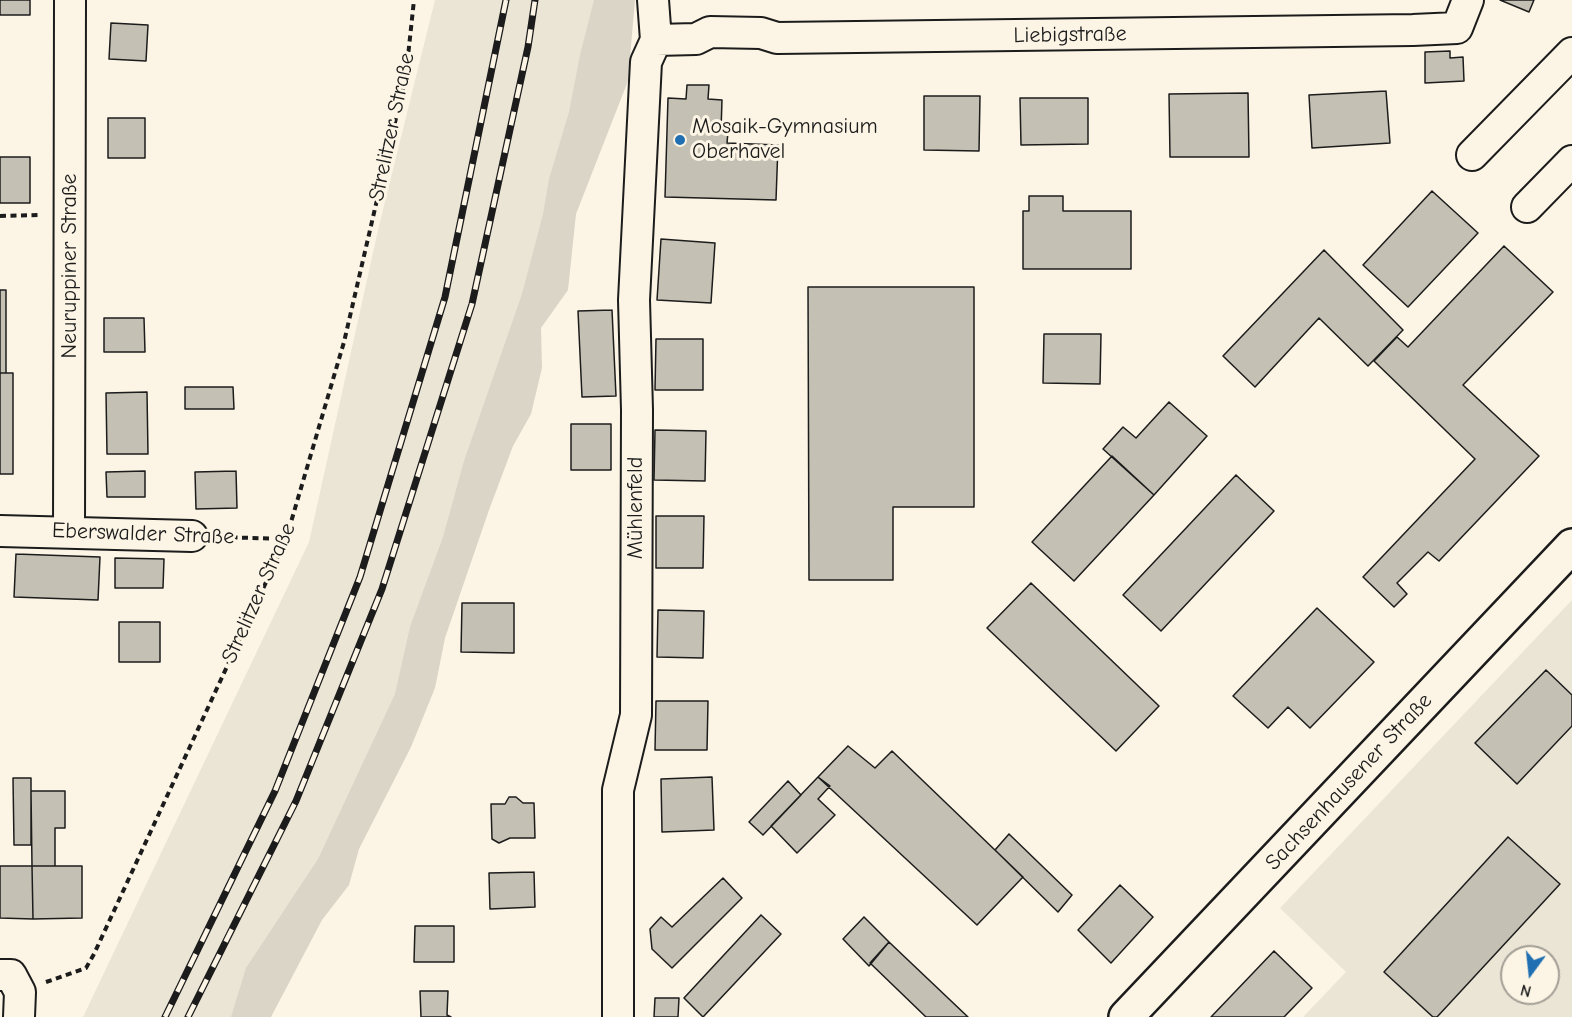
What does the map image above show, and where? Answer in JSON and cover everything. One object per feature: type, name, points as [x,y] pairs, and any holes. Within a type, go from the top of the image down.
[{"type":"main road","name":"Sachsenhausener Straße","points":[[1126,1017],[1572,546]]},
{"type":"street","name":"Neuruppiner Straße","points":[[69,532],[70,0]]},
{"type":"street","name":"Mühlenfeld","points":[[618,1017],[618,790],[636,716],[637,410],[634,300],[646,62],[656,40],[653,0]]},
{"type":"street","name":"Liebigstraße","points":[[656,40],[696,39],[710,32],[761,33],[777,38],[1456,28],[1468,0]]},
{"type":"street","points":[[1472,155],[1572,52]]},
{"type":"street","points":[[1527,207],[1572,161]]},
{"type":"street","name":"Eberswalder Straße","points":[[0,531],[192,536]]},
{"type":"path","name":"Strelitzer Straße","points":[[13,995],[86,968],[286,539],[344,342],[406,75],[414,0]]},
{"type":"path","points":[[0,216],[70,215]]},
{"type":"path","name":"Eberswalder Straße","points":[[192,536],[286,539]]},
{"type":"shaded area","points":[[435,0],[613,0],[371,793],[261,1017],[83,1017],[309,542],[378,230]]},
{"type":"shaded area","points":[[594,0],[635,0],[628,81],[576,214],[568,290],[541,328],[542,368],[531,414],[513,446],[489,510],[445,638],[435,688],[411,747],[359,849],[349,885],[322,920],[271,1017],[231,1017],[246,968],[318,859],[395,694],[410,627],[443,537],[464,461],[522,294],[543,214],[549,179],[569,112]]},
{"type":"shaded area","points":[[1572,600],[1572,1017],[1303,1017],[1346,972],[1280,908]]},
{"type":"building","points":[[0,0],[30,0],[30,15],[0,15]]},
{"type":"building","points":[[1500,0],[1534,0],[1529,12]]},
{"type":"building","points":[[111,23],[148,25],[146,61],[109,59]]},
{"type":"building","points":[[1450,51],[1450,58],[1463,57],[1464,81],[1425,83],[1425,52]]},
{"type":"building","points":[[687,85],[709,85],[708,99],[722,100],[721,131],[728,132],[727,143],[778,145],[776,200],[665,197],[668,98],[686,99]]},
{"type":"building","points":[[1386,91],[1390,143],[1312,148],[1309,95]]},
{"type":"building","points":[[1248,93],[1249,157],[1170,157],[1169,94]]},
{"type":"building","points":[[924,96],[980,96],[979,151],[924,150]]},
{"type":"building","points":[[1020,98],[1088,98],[1088,144],[1021,145]]},
{"type":"building","points":[[108,118],[145,118],[145,158],[108,158]]},
{"type":"building","points":[[0,157],[30,157],[30,203],[0,203]]},
{"type":"building","points":[[1432,191],[1478,233],[1408,307],[1363,265]]},
{"type":"building","points":[[1029,196],[1063,196],[1063,211],[1131,211],[1131,269],[1023,269],[1023,211],[1029,211]]},
{"type":"building","points":[[661,239],[715,243],[711,303],[657,300]]},
{"type":"building","points":[[1504,246],[1553,292],[1463,385],[1539,456],[1439,561],[1428,552],[1397,583],[1407,594],[1394,607],[1363,577],[1475,459],[1374,361],[1397,337],[1408,347]]},
{"type":"building","points":[[1324,250],[1403,330],[1368,366],[1319,318],[1255,387],[1223,356]]},
{"type":"building","points":[[808,287],[974,287],[974,507],[893,507],[893,580],[809,580]]},
{"type":"building","points":[[0,290],[6,290],[6,373],[0,373]]},
{"type":"building","points":[[612,310],[616,396],[582,397],[578,311]]},
{"type":"building","points":[[104,318],[144,318],[145,352],[104,352]]},
{"type":"building","points":[[1044,334],[1101,334],[1100,384],[1043,383]]},
{"type":"building","points":[[656,339],[703,339],[703,390],[655,390]]},
{"type":"building","points":[[0,373],[13,373],[13,474],[0,474]]},
{"type":"building","points":[[185,387],[233,387],[234,409],[185,409]]},
{"type":"building","points":[[147,392],[148,454],[107,454],[106,393]]},
{"type":"building","points":[[1169,402],[1207,436],[1154,495],[1103,449],[1123,427],[1136,438]]},
{"type":"building","points":[[571,424],[611,424],[611,470],[571,470]]},
{"type":"building","points":[[655,430],[706,431],[705,481],[654,480]]},
{"type":"building","points":[[1112,456],[1154,495],[1074,581],[1032,542]]},
{"type":"building","points":[[145,471],[145,497],[107,497],[106,472]]},
{"type":"building","points":[[236,471],[237,508],[196,509],[195,472]]},
{"type":"building","points":[[1236,475],[1274,511],[1161,631],[1123,595]]},
{"type":"building","points":[[656,516],[704,516],[703,568],[656,568]]},
{"type":"building","points":[[16,554],[100,557],[98,600],[14,597]]},
{"type":"building","points":[[115,558],[164,559],[163,588],[115,588]]},
{"type":"building","points":[[1031,583],[1159,706],[1116,751],[987,628]]},
{"type":"building","points":[[462,603],[514,603],[514,653],[461,652]]},
{"type":"building","points":[[1317,608],[1374,662],[1310,728],[1288,707],[1268,728],[1233,696]]},
{"type":"building","points":[[658,610],[704,611],[703,658],[657,657]]},
{"type":"building","points":[[119,622],[160,622],[160,662],[119,662]]},
{"type":"building","points":[[1546,670],[1572,695],[1572,726],[1517,784],[1475,743]]},
{"type":"building","points":[[656,701],[708,701],[707,750],[655,750]]},
{"type":"building","points":[[848,746],[875,768],[892,751],[1023,877],[977,925],[818,777]]},
{"type":"building","points":[[712,777],[714,830],[662,832],[661,779]]},
{"type":"building","points":[[818,777],[830,786],[818,799],[835,815],[797,853],[771,826]]},
{"type":"building","points":[[13,778],[31,778],[31,845],[14,845]]},
{"type":"building","points":[[788,781],[801,795],[763,835],[749,822]]},
{"type":"building","points":[[31,791],[65,791],[65,828],[55,828],[55,866],[32,866]]},
{"type":"building","points":[[509,797],[516,797],[523,803],[534,803],[535,838],[510,838],[499,843],[492,839],[491,804],[505,804]]},
{"type":"building","points":[[1009,834],[1072,895],[1058,912],[995,850]]},
{"type":"building","points":[[1508,837],[1560,884],[1504,945],[1500,945],[1500,949],[1437,1017],[1433,1017],[1384,972]]},
{"type":"building","points":[[0,866],[32,866],[33,919],[0,918]]},
{"type":"building","points":[[32,866],[82,866],[82,918],[33,919]]},
{"type":"building","points":[[534,872],[535,907],[490,909],[489,873]]},
{"type":"building","points":[[723,878],[742,898],[672,968],[652,949],[650,929],[661,917],[672,927]]},
{"type":"building","points":[[1120,885],[1153,917],[1111,963],[1078,930]]},
{"type":"building","points":[[761,915],[781,934],[703,1017],[684,998]]},
{"type":"building","points":[[864,917],[889,942],[869,966],[843,939]]},
{"type":"building","points":[[415,926],[454,926],[454,962],[414,962]]},
{"type":"building","points":[[889,942],[968,1017],[926,1017],[870,963]]},
{"type":"building","points":[[1274,951],[1312,988],[1284,1017],[1211,1017]]},
{"type":"building","points":[[420,991],[448,991],[447,1015],[451,1017],[421,1017]]},
{"type":"building","points":[[655,998],[679,998],[678,1017],[654,1017]]},
{"type":"railway","points":[[165,1017],[275,791],[360,577],[445,297],[506,0]]},
{"type":"railway","points":[[188,1017],[296,801],[382,589],[472,304],[528,47],[535,0]]},
{"type":"place","name":"Mosaik-Gymnasium Oberhavel","points":[[680,140]]}]
